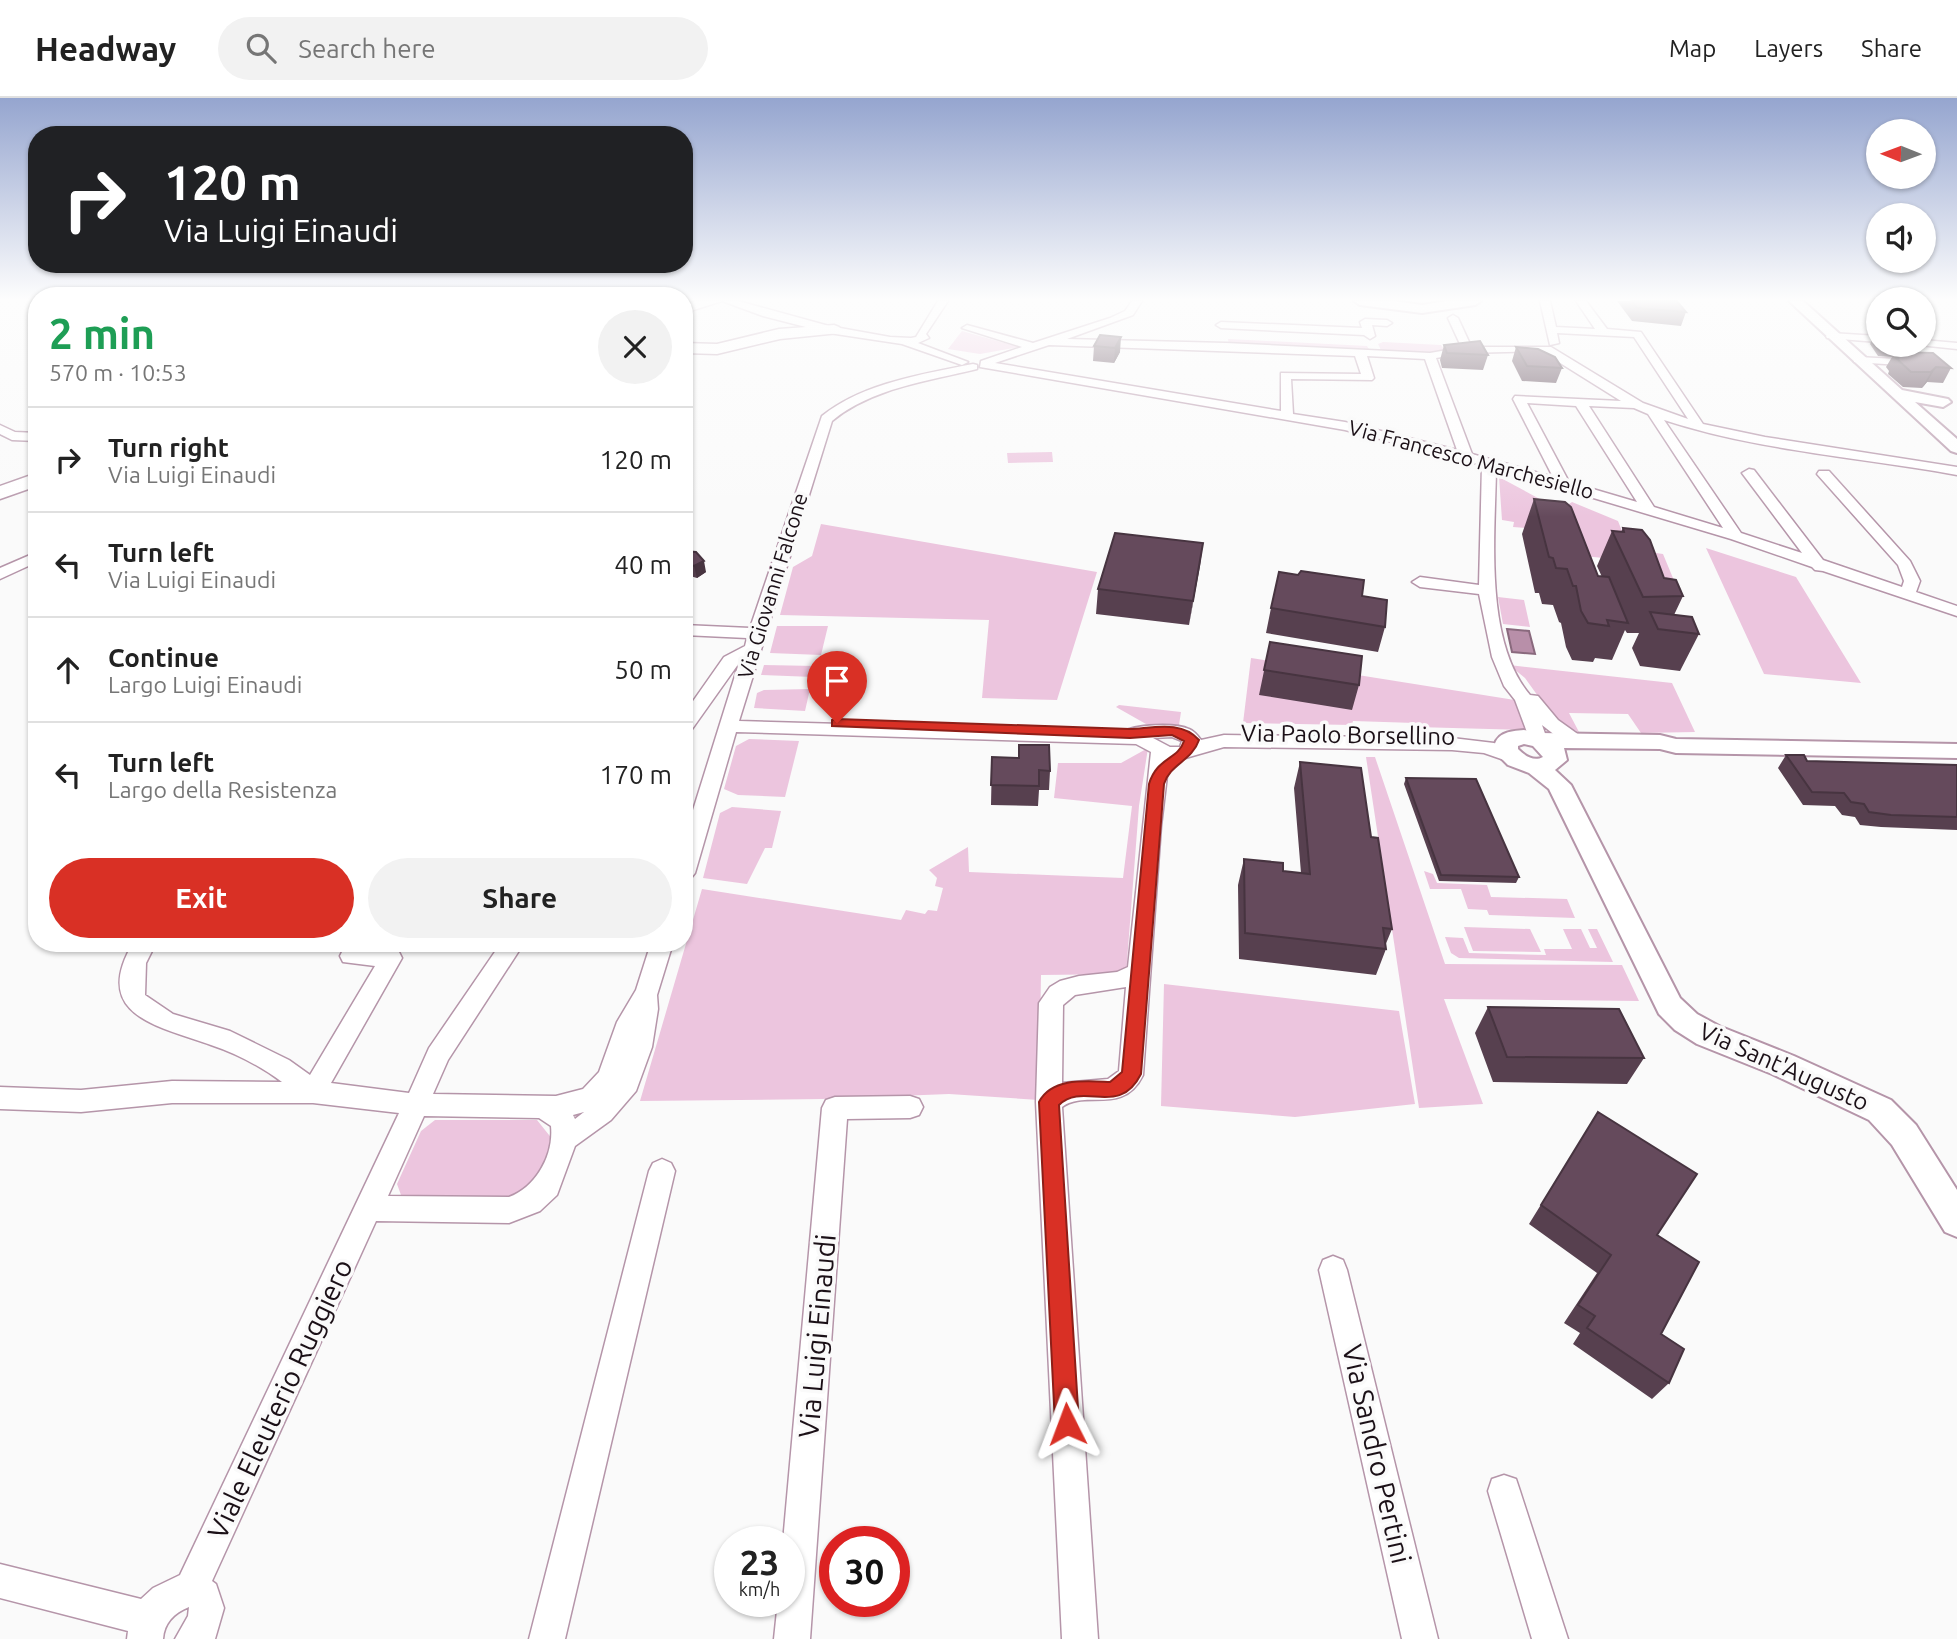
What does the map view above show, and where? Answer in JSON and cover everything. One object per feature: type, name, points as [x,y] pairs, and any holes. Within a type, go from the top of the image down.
[{"type":"highway","points":[[0,493],[28,482]]},
{"type":"main road","points":[[1874,373],[1957,448]]},
{"type":"main road","points":[[1896,394],[1952,412]]},
{"type":"main road","points":[[1916,412],[1952,412]]},
{"type":"main road","name":"Via Paolo Borsellino","points":[[1532,749],[1577,740],[1660,742],[1676,746],[1957,751]]},
{"type":"main road","name":"Via Paolo Borsellino","points":[[1532,749],[1664,749],[1676,746]]},
{"type":"main road","name":"Via Sant'Augusto","points":[[1532,749],[1559,785],[1669,1006],[1686,1022],[1708,1035],[1783,1065],[1880,1110],[1904,1135],[1957,1222]]},
{"type":"street","name":"Via Giovanni Falcone","points":[[693,844],[826,419],[848,403],[941,373]]},
{"type":"street","name":"Via Francesco Marchesiello","points":[[1024,373],[1345,426],[1466,456],[1736,536],[1820,567],[1957,611]]},
{"type":"street","points":[[1287,416],[1285,375],[1368,378],[1367,373]]},
{"type":"street","points":[[1436,373],[1466,456]]},
{"type":"street","points":[[1592,373],[1642,406],[1758,441],[1957,463]]},
{"type":"street","points":[[1663,373],[1698,425]]},
{"type":"street","points":[[1563,484],[1519,399],[1642,406]]},
{"type":"street","points":[[1580,402],[1648,509]]},
{"type":"street","points":[[1642,406],[1736,536]]},
{"type":"street","points":[[0,429],[12,436],[28,437]]},
{"type":"street","points":[[1910,459],[1957,471]]},
{"type":"street","points":[[1489,463],[1495,527],[1487,590],[1500,657],[1513,686],[1524,699],[1532,749]]},
{"type":"street","points":[[1749,473],[1820,567]]},
{"type":"street","points":[[1824,474],[1905,564],[1912,582],[1907,594]]},
{"type":"street","points":[[0,574],[28,560]]},
{"type":"street","points":[[1420,582],[1458,589],[1487,590]]},
{"type":"street","points":[[693,631],[755,640]]},
{"type":"street","points":[[693,715],[730,661],[755,640]]},
{"type":"street","points":[[1512,679],[1521,684],[1543,718],[1577,740]]},
{"type":"street","name":"Via Paolo Borsellino","points":[[730,723],[1166,742],[1424,743],[1532,749]]},
{"type":"street","points":[[1049,1102],[1056,1095],[1079,1089],[1112,1090],[1124,1085],[1131,1074],[1151,826],[1166,742]]},
{"type":"street","points":[[138,952],[130,974],[134,1000],[165,1021],[221,1038],[280,1067],[313,1092]]},
{"type":"street","name":"Viale Eleuterio Ruggiero","points":[[191,1589],[438,1055],[507,952]]},
{"type":"street","points":[[0,1098],[81,1101],[172,1092],[313,1092],[364,1096],[415,1105],[544,1107],[577,1104],[592,1097],[602,1088],[615,1063],[629,1023],[647,992],[659,952]]},
{"type":"street","points":[[313,1092],[391,958],[351,956]]},
{"type":"street","points":[[1080,1639],[1049,1102],[1051,1003],[1055,996],[1073,985],[1106,985],[1132,978],[1140,971]]},
{"type":"street","points":[[1106,985],[1124,996],[1136,1024]]},
{"type":"street","points":[[565,1139],[592,1121],[621,1094],[628,1080],[646,1020],[647,992]]},
{"type":"street","points":[[1050,1060],[1061,1074],[1079,1089]]},
{"type":"street","points":[[368,1208],[509,1210],[530,1202],[547,1186],[565,1139],[562,1121],[544,1107]]},
{"type":"street","name":"Via Luigi Einaudi","points":[[792,1639],[835,1108],[910,1107]]},
{"type":"street","points":[[547,1639],[662,1171]]},
{"type":"street","name":"Via Sandro Pertini","points":[[1333,1270],[1420,1639]]},
{"type":"street","points":[[1504,1491],[1550,1639]]},
{"type":"street","points":[[0,1581],[147,1629],[164,1601],[181,1591],[191,1589],[204,1596],[207,1604],[203,1625],[193,1639]]},
{"type":"shaded area","points":[[1052,452],[1053,462],[1008,463],[1007,453]]},
{"type":"shaded area","points":[[1499,477],[1560,510],[1572,502],[1618,521],[1629,549],[1663,554],[1680,595],[1635,561],[1583,556],[1571,531],[1513,527],[1514,522],[1502,520]]},
{"type":"shaded area","points":[[821,524],[1097,572],[1057,700],[982,698],[989,620],[780,615],[793,567],[812,556]]},
{"type":"shaded area","points":[[1706,548],[1796,577],[1861,683],[1764,674]]},
{"type":"shaded area","points":[[1498,597],[1524,600],[1530,627],[1503,624]]},
{"type":"shaded area","points":[[777,626],[828,626],[821,655],[770,653]]},
{"type":"shaded area","points":[[1507,629],[1529,631],[1535,654],[1512,652]]},
{"type":"shaded area","points":[[1251,658],[1521,701],[1530,730],[1416,727],[1415,723],[1353,721],[1352,725],[1243,723]]},
{"type":"shaded area","points":[[764,665],[816,666],[813,677],[761,675]]},
{"type":"shaded area","points":[[1509,665],[1672,683],[1695,732],[1641,733],[1628,714],[1569,713],[1579,732],[1558,724],[1525,678]]},
{"type":"shaded area","points":[[810,689],[805,711],[754,708],[757,693],[764,690]]},
{"type":"shaded area","points":[[1119,705],[1181,712],[1179,725],[1146,724],[1116,707]]},
{"type":"shaded area","points":[[749,739],[799,741],[785,797],[738,795],[724,789],[736,746]]},
{"type":"shaded area","points":[[1148,748],[1139,806],[1126,974],[1041,975],[1039,1100],[949,1094],[822,1099],[640,1101],[684,952],[693,952],[693,920],[702,889],[901,920],[906,910],[925,914],[928,910],[937,911],[943,888],[935,886],[937,878],[929,870],[968,847],[969,872],[1123,878],[1132,806],[1054,798],[1058,763],[1121,763]]},
{"type":"shaded area","points":[[1366,757],[1375,757],[1445,964],[1622,965],[1639,1001],[1444,999],[1483,1104],[1419,1108]]},
{"type":"shaded area","points":[[732,807],[781,811],[772,848],[765,848],[747,884],[703,878],[720,813]]},
{"type":"shaded area","points":[[1424,871],[1433,874],[1437,883],[1487,885],[1491,897],[1567,899],[1575,918],[1489,915],[1487,910],[1468,909],[1461,889],[1430,889]]},
{"type":"shaded area","points":[[1464,927],[1530,929],[1541,952],[1473,951]]},
{"type":"shaded area","points":[[1563,929],[1581,929],[1590,948],[1597,948],[1588,929],[1597,929],[1613,962],[1459,958],[1451,953],[1445,937],[1463,938],[1469,953],[1546,955],[1544,949],[1572,949]]},
{"type":"shaded area","points":[[1164,984],[1399,1011],[1415,1104],[1295,1117],[1161,1106]]},
{"type":"shaded area","points":[[435,1120],[537,1120],[553,1140],[538,1182],[515,1197],[401,1195],[397,1184],[421,1131]]},
{"type":"building","points":[[1534,499],[1565,502],[1571,507],[1598,576],[1609,577],[1628,623],[1607,620],[1609,626],[1588,623],[1581,611],[1576,586],[1573,586],[1567,569],[1556,568],[1553,558],[1549,557]]},
{"type":"building","points":[[1623,528],[1642,530],[1650,540],[1664,578],[1676,580],[1683,596],[1643,597],[1612,531],[1624,532]]},
{"type":"building","points":[[1115,533],[1203,543],[1193,601],[1098,589]]},
{"type":"building","points":[[693,552],[704,561],[693,566]]},
{"type":"building","points":[[1301,571],[1364,580],[1362,596],[1387,600],[1385,627],[1271,608],[1279,572],[1298,575]]},
{"type":"building","points":[[1650,612],[1692,617],[1699,634],[1658,629]]},
{"type":"building","points":[[1270,642],[1362,656],[1359,685],[1264,670]]},
{"type":"building","points":[[1019,745],[1049,745],[1050,771],[1039,770],[1039,786],[991,785],[992,757],[1019,758]]},
{"type":"building","points":[[1786,755],[1804,755],[1807,761],[1957,765],[1957,817],[1869,812],[1864,804],[1851,802],[1844,793],[1812,792]]},
{"type":"building","points":[[1300,762],[1361,768],[1371,837],[1378,838],[1392,929],[1383,928],[1386,949],[1245,933],[1244,859],[1283,863],[1283,871],[1310,874]]},
{"type":"building","points":[[1406,778],[1476,779],[1519,877],[1441,875]]},
{"type":"building","points":[[1488,1007],[1619,1009],[1644,1058],[1507,1057]]},
{"type":"building","points":[[1598,1112],[1697,1174],[1657,1235],[1699,1262],[1661,1334],[1684,1349],[1669,1383],[1587,1328],[1595,1316],[1578,1305],[1611,1255],[1541,1205]]},
{"type":"route","points":[[837,723],[1130,733],[1172,731],[1184,733],[1192,740],[1188,751],[1160,771],[1156,784],[1131,1074],[1124,1085],[1112,1090],[1079,1089],[1063,1092],[1049,1102],[1067,1424]]}]
